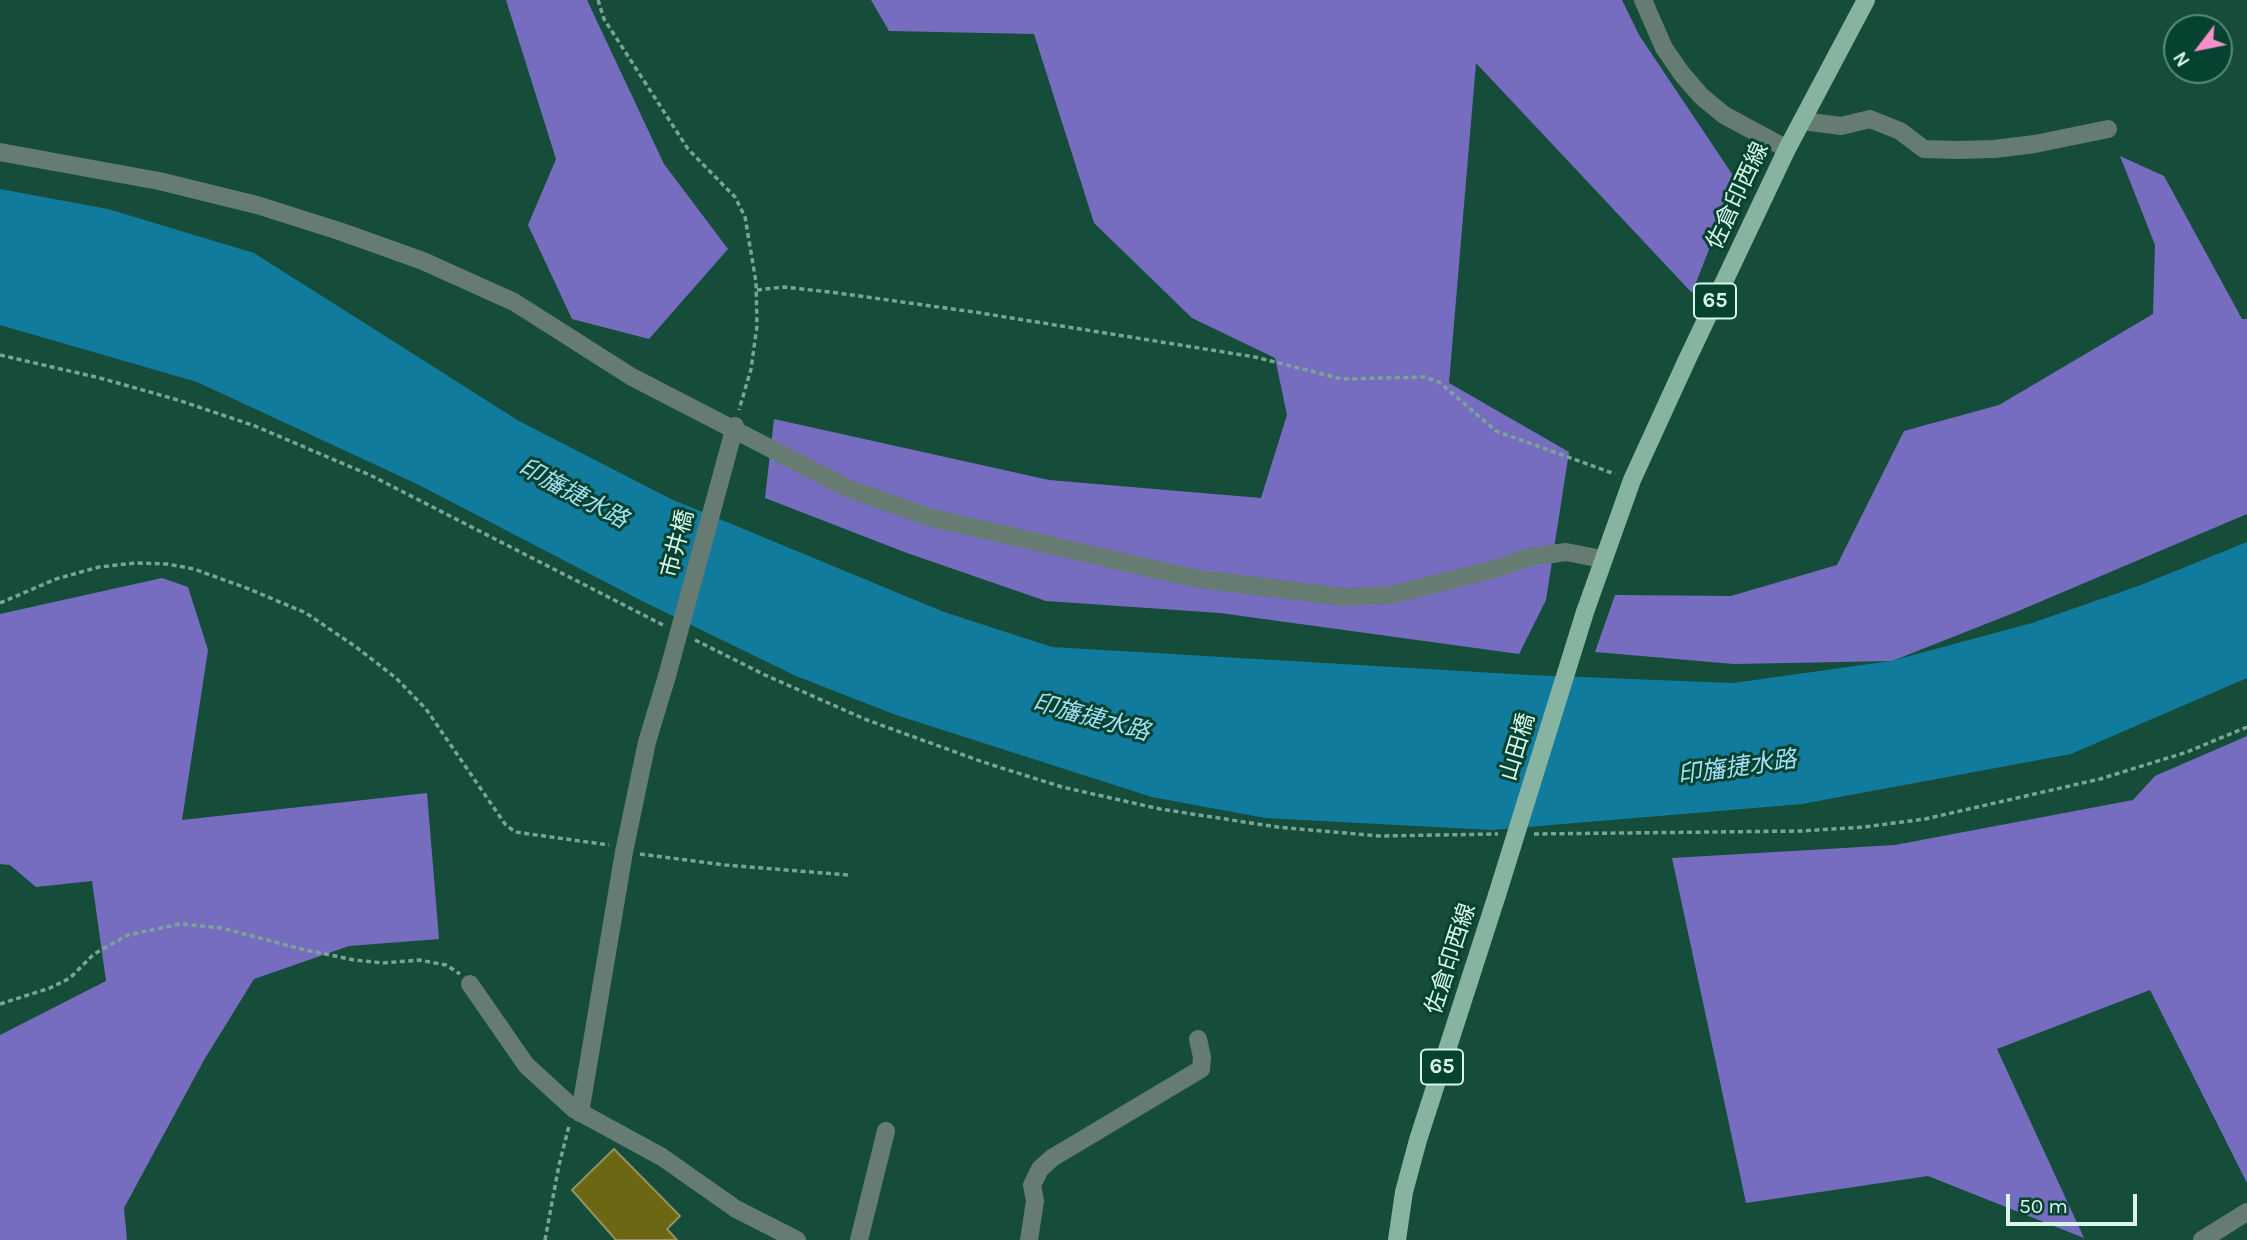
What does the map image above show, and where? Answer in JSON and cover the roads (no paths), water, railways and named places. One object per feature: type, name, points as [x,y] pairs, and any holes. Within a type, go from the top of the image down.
[{"type":"main road","name":"佐倉印西線","points":[[1585,612],[1632,480],[1787,149],[1866,0]]},
{"type":"main road","name":"山田橋","points":[[1497,895],[1585,612]]},
{"type":"main road","name":"佐倉印西線","points":[[1397,1240],[1404,1192],[1418,1140],[1497,895]]},
{"type":"street","points":[[1643,0],[1664,48],[1701,96],[1724,115],[1787,149]]},
{"type":"street","points":[[1802,121],[1841,126],[1870,119],[1900,131],[1924,149],[1957,150],[2035,144],[2108,130]]},
{"type":"street","points":[[0,152],[159,181],[257,205],[423,261],[514,302],[632,377],[847,488],[928,517],[1192,578],[1343,597],[1391,594],[1495,569],[1530,557],[1566,552],[1602,559]]},
{"type":"street","name":"市井橋","points":[[577,1111],[624,850],[647,742],[735,426]]},
{"type":"street","points":[[470,984],[526,1065],[577,1111],[662,1157],[736,1209],[797,1240]]},
{"type":"street","points":[[1030,1240],[1035,1201],[1032,1185],[1040,1169],[1052,1158],[1201,1069],[1202,1057],[1198,1039]]},
{"type":"street","points":[[859,1240],[886,1131]]},
{"type":"street","points":[[2202,1240],[2247,1212]]},
{"type":"water","name":"印旛捷水路","points":[[0,189],[108,209],[254,253],[519,421],[671,499],[944,612],[1052,647],[1529,675],[1733,683],[1891,661],[2032,623],[2141,585],[2247,542],[2247,678],[2071,754],[1802,804],[1492,830],[1265,818],[1152,797],[896,715],[796,676],[644,602],[417,484],[197,382],[0,325]]}]
